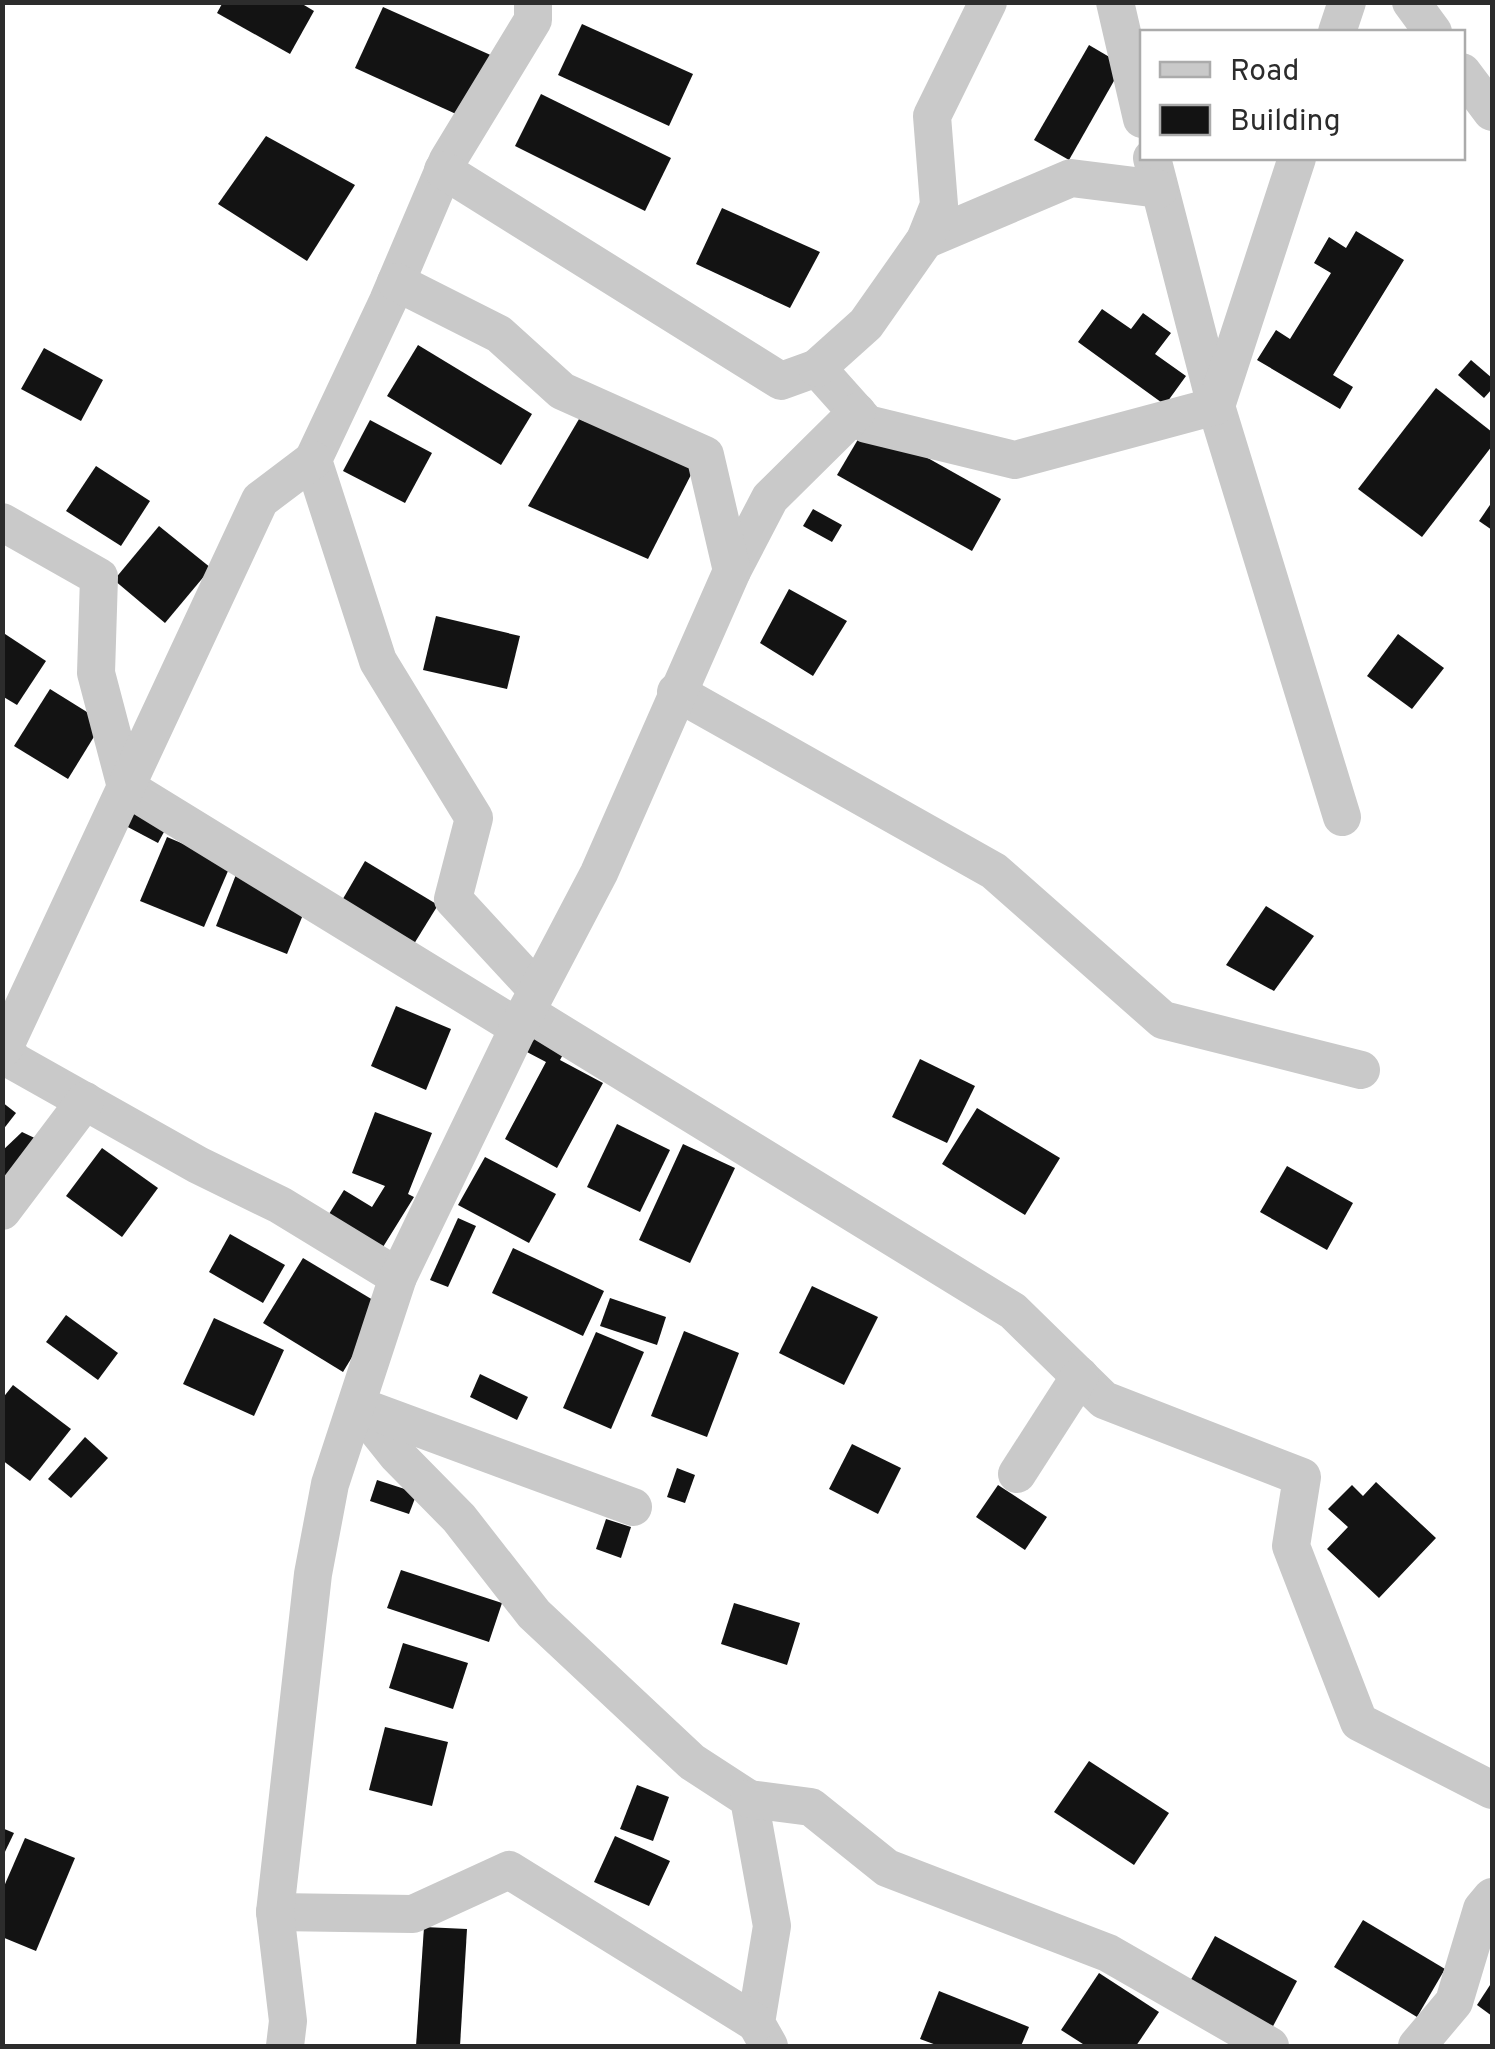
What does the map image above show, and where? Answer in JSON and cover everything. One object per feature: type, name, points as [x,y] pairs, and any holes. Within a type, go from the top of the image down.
[{"type":"street","points":[[444,170],[781,381],[817,368],[866,324],[925,240],[939,205],[932,116],[988,2]]},
{"type":"street","points":[[1115,2],[1140,110]]},
{"type":"street","points":[[1338,30],[1346,2]]},
{"type":"street","points":[[1411,2],[1432,30]]},
{"type":"street","points":[[398,1277],[280,1205],[198,1165],[15,1062],[3,1048],[260,500],[313,460],[444,170],[527,8]]},
{"type":"street","points":[[1465,76],[1492,112]]},
{"type":"street","points":[[1216,406],[1295,160]]},
{"type":"street","points":[[925,240],[1071,178],[1155,173],[1216,406],[1342,817]]},
{"type":"street","points":[[396,282],[499,334],[562,391],[706,455],[732,571]]},
{"type":"street","points":[[817,368],[866,424],[1014,460],[1216,406]]},
{"type":"street","points":[[285,2046],[288,2021],[274,1912],[313,1574],[330,1484],[398,1277],[598,873],[676,692],[770,498],[857,412]]},
{"type":"street","points":[[313,460],[378,660],[474,818],[453,899],[528,1010]]},
{"type":"street","points":[[2,522],[98,577],[96,673],[126,787],[528,1010],[1013,1311],[1104,1400],[1302,1477],[1291,1546],[1359,1722],[1492,1790]]},
{"type":"street","points":[[676,692],[994,871],[1163,1020],[1361,1070]]},
{"type":"street","points":[[2,1211],[85,1101]]},
{"type":"street","points":[[1017,1474],[1080,1376]]},
{"type":"street","points":[[357,1405],[633,1507]]},
{"type":"street","points":[[357,1405],[397,1454],[459,1518],[534,1614],[692,1762],[749,1798],[811,1807],[887,1868],[1108,1953],[1270,2046]]},
{"type":"street","points":[[274,1912],[413,1914],[508,1870],[762,2035],[772,1926],[749,1798]]},
{"type":"street","points":[[1418,2046],[1454,2002],[1482,1909],[1492,1897]]},
{"type":"building","points":[[223,2],[299,2],[314,11],[290,54],[217,13]]},
{"type":"building","points":[[383,7],[495,57],[467,119],[355,68]]},
{"type":"building","points":[[582,24],[693,74],[669,126],[558,75]]},
{"type":"building","points":[[1089,45],[1123,65],[1069,160],[1034,140]]},
{"type":"building","points":[[541,94],[671,158],[645,211],[515,146]]},
{"type":"building","points":[[266,136],[355,185],[307,261],[218,204]]},
{"type":"building","points":[[722,208],[820,252],[790,308],[696,264]]},
{"type":"building","points":[[1356,231],[1404,260],[1333,375],[1353,387],[1340,409],[1257,360],[1276,330],[1290,339],[1331,273],[1314,263],[1329,237],[1346,248]]},
{"type":"building","points":[[1102,309],[1131,329],[1143,313],[1171,333],[1155,354],[1186,376],[1165,405],[1078,342]]},
{"type":"building","points":[[418,345],[532,414],[501,465],[387,396]]},
{"type":"building","points":[[44,348],[103,380],[81,421],[21,389]]},
{"type":"building","points":[[1471,360],[1492,378],[1492,389],[1484,398],[1458,375]]},
{"type":"building","points":[[1436,388],[1492,432],[1492,446],[1422,537],[1358,489]]},
{"type":"building","points":[[579,419],[696,465],[648,559],[528,506]]},
{"type":"building","points":[[370,420],[432,453],[405,503],[343,471]]},
{"type":"building","points":[[867,424],[1001,499],[972,551],[837,475]]},
{"type":"building","points":[[96,466],[150,501],[121,546],[66,511]]},
{"type":"building","points":[[1492,502],[1492,530],[1479,521]]},
{"type":"building","points":[[813,509],[842,525],[832,542],[803,526]]},
{"type":"building","points":[[159,526],[211,568],[165,623],[114,580]]},
{"type":"building","points":[[789,589],[847,621],[813,676],[760,643]]},
{"type":"building","points":[[436,616],[520,636],[507,689],[423,670]]},
{"type":"building","points":[[2,632],[46,661],[17,705],[2,696]]},
{"type":"building","points":[[1398,634],[1444,668],[1412,709],[1367,676]]},
{"type":"building","points":[[50,689],[103,722],[68,779],[14,746]]},
{"type":"building","points":[[137,801],[171,819],[158,843],[124,825]]},
{"type":"building","points":[[167,837],[231,864],[204,927],[140,901]]},
{"type":"building","points":[[365,861],[438,905],[409,952],[337,909]]},
{"type":"building","points":[[237,872],[309,900],[287,954],[216,926]]},
{"type":"building","points":[[1266,906],[1314,936],[1274,991],[1226,965]]},
{"type":"building","points":[[396,1006],[451,1029],[426,1090],[371,1066]]},
{"type":"building","points":[[537,1028],[568,1045],[560,1060],[603,1083],[557,1168],[505,1139],[546,1062],[525,1051]]},
{"type":"building","points":[[920,1059],[975,1086],[947,1143],[892,1117]]},
{"type":"building","points":[[2,1102],[16,1113],[2,1131]]},
{"type":"building","points":[[977,1108],[1060,1158],[1025,1215],[942,1164]]},
{"type":"building","points":[[375,1112],[432,1133],[408,1194],[414,1197],[383,1247],[329,1214],[344,1190],[372,1207],[385,1186],[352,1173]]},
{"type":"building","points":[[617,1124],[670,1150],[640,1212],[587,1187]]},
{"type":"building","points":[[22,1132],[41,1141],[2,1182],[2,1151]]},
{"type":"building","points":[[683,1144],[735,1168],[690,1263],[639,1240]]},
{"type":"building","points":[[102,1148],[158,1188],[122,1237],[66,1196]]},
{"type":"building","points":[[485,1157],[556,1194],[529,1243],[458,1205]]},
{"type":"building","points":[[1287,1166],[1353,1203],[1327,1250],[1260,1212]]},
{"type":"building","points":[[458,1218],[476,1226],[448,1287],[430,1280]]},
{"type":"building","points":[[230,1234],[285,1265],[263,1303],[209,1272]]},
{"type":"building","points":[[513,1248],[604,1291],[583,1336],[492,1293]]},
{"type":"building","points":[[303,1258],[383,1306],[343,1372],[263,1323]]},
{"type":"building","points":[[812,1286],[878,1317],[844,1385],[779,1353]]},
{"type":"building","points":[[610,1298],[666,1317],[657,1345],[600,1326]]},
{"type":"building","points":[[66,1315],[118,1353],[98,1380],[46,1342]]},
{"type":"building","points":[[214,1318],[284,1350],[254,1416],[183,1384]]},
{"type":"building","points":[[684,1331],[739,1353],[707,1437],[651,1416]]},
{"type":"building","points":[[596,1332],[644,1352],[611,1429],[563,1408]]},
{"type":"building","points":[[480,1374],[528,1397],[517,1420],[470,1397]]},
{"type":"building","points":[[13,1385],[71,1429],[30,1481],[2,1460],[2,1399]]},
{"type":"building","points":[[85,1437],[108,1458],[71,1498],[48,1479]]},
{"type":"building","points":[[852,1444],[901,1468],[878,1514],[829,1489]]},
{"type":"building","points":[[677,1468],[695,1475],[685,1503],[667,1497]]},
{"type":"building","points":[[377,1480],[417,1493],[409,1514],[370,1501]]},
{"type":"building","points":[[1376,1482],[1436,1538],[1379,1598],[1327,1549],[1348,1527],[1328,1509],[1352,1485],[1363,1496]]},
{"type":"building","points":[[998,1485],[1047,1517],[1025,1550],[976,1517]]},
{"type":"building","points":[[606,1519],[631,1527],[621,1558],[596,1549]]},
{"type":"building","points":[[401,1570],[502,1603],[489,1642],[387,1608]]},
{"type":"building","points":[[734,1603],[800,1623],[787,1665],[721,1644]]},
{"type":"building","points":[[403,1643],[468,1663],[453,1709],[389,1688]]},
{"type":"building","points":[[385,1727],[448,1742],[432,1806],[369,1790]]},
{"type":"building","points":[[1089,1761],[1169,1813],[1134,1865],[1054,1812]]},
{"type":"building","points":[[637,1785],[669,1797],[653,1841],[620,1829]]},
{"type":"building","points":[[2,1828],[14,1833],[2,1858]]},
{"type":"building","points":[[615,1836],[670,1861],[649,1906],[594,1882]]},
{"type":"building","points":[[25,1838],[75,1858],[36,1951],[2,1937],[2,1891]]},
{"type":"building","points":[[1363,1920],[1445,1969],[1417,2017],[1334,1967]]},
{"type":"building","points":[[424,1927],[467,1929],[460,2046],[416,2046]]},
{"type":"building","points":[[1215,1936],[1297,1981],[1271,2030],[1188,1985]]},
{"type":"building","points":[[1099,1973],[1159,2012],[1136,2046],[1086,2046],[1061,2030]]},
{"type":"building","points":[[1492,1982],[1492,2016],[1477,2005]]},
{"type":"building","points":[[939,1991],[1029,2027],[1021,2046],[939,2046],[920,2039]]}]
